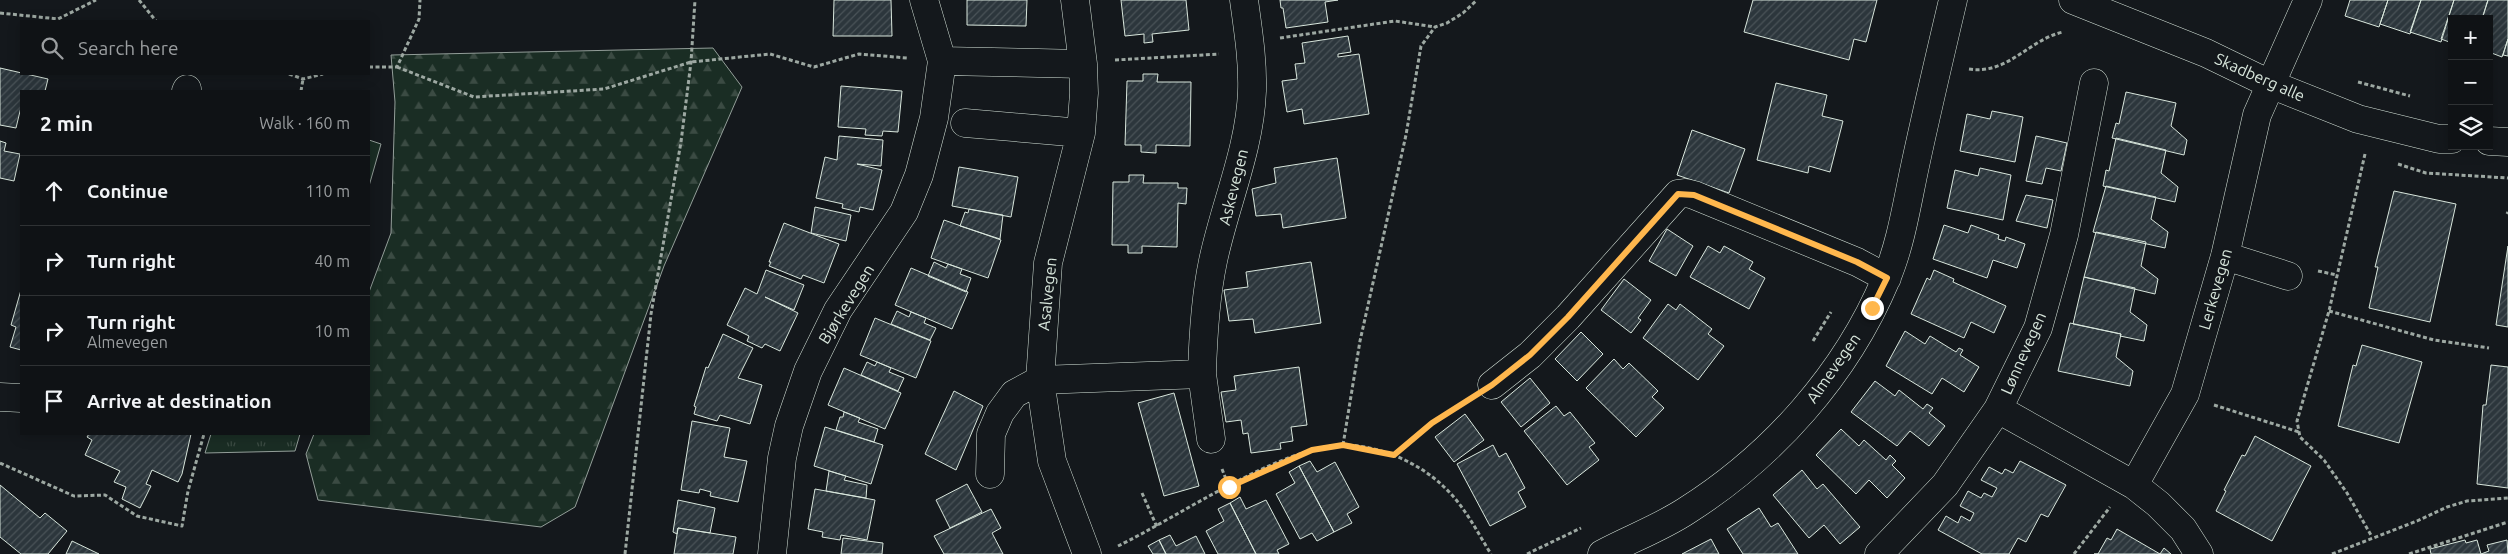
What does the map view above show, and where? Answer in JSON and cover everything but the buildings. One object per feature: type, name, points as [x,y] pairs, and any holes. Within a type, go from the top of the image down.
[{"type":"street","name":"Bjørkevegen","points":[[772,554],[782,458],[798,397],[820,344],[838,310],[904,212],[918,175],[934,118],[942,61],[924,0]]},
{"type":"street","name":"Asalvegen","points":[[1075,0],[1083,64],[1084,93],[1081,133],[1048,262],[1040,380],[1052,460],[1099,552]]},
{"type":"street","name":"Askevegen","points":[[1211,439],[1202,374],[1204,304],[1213,259],[1238,169],[1252,92],[1251,47],[1244,0]]},
{"type":"street","name":"Almevegen","points":[[1602,554],[1650,531],[1693,506],[1743,469],[1780,436],[1819,393],[1862,325],[1887,278],[1903,221],[1953,0]]},
{"type":"street","name":"Skadberg alle","points":[[2073,0],[2206,53],[2270,84],[2358,119],[2439,139],[2448,139]]},
{"type":"street","name":"Lerkevegen","points":[[2134,485],[2185,394],[2225,256],[2257,115],[2308,0]]},
{"type":"street","points":[[942,61],[1083,64]]},
{"type":"street","name":"Lønnevegen","points":[[1879,554],[1945,485],[1998,409],[2038,328],[2064,236],[2094,82]]},
{"type":"street","points":[[966,123],[1081,133]]},
{"type":"street","points":[[2493,142],[2508,142]]},
{"type":"street","points":[[1492,385],[1530,355],[1568,317],[1678,194],[1694,195],[1857,262],[1887,278]]},
{"type":"street","points":[[2225,256],[2288,276]]},
{"type":"street","points":[[990,474],[991,434],[1000,412],[1014,394],[1040,380],[1202,374]]},
{"type":"street","points":[[0,397],[20,398]]},
{"type":"street","points":[[1998,409],[2134,485],[2158,504],[2183,529],[2199,554]]},
{"type":"path","points":[[0,13],[58,19],[96,0]]},
{"type":"path","points":[[139,0],[155,20]]},
{"type":"path","points":[[397,67],[419,19],[420,0]]},
{"type":"path","points":[[625,554],[651,314],[681,142],[691,62],[695,0]]},
{"type":"path","points":[[1343,445],[1360,341],[1406,136],[1421,46],[1434,27],[1447,23],[1463,13],[1478,0]]},
{"type":"path","points":[[370,67],[397,67],[474,97],[604,89],[691,62],[770,54],[814,67],[860,54],[942,61]]},
{"type":"path","points":[[291,75],[303,79],[319,75]]},
{"type":"path","points":[[301,90],[303,79]]},
{"type":"path","points":[[2365,154],[2329,312],[2297,421],[2300,437],[2324,460],[2347,493],[2372,538]]},
{"type":"path","points":[[1808,348],[1832,310]]},
{"type":"path","points":[[2329,312],[2434,340],[2489,348]]},
{"type":"path","points":[[1394,455],[1432,423],[1492,385]]},
{"type":"path","points":[[2185,394],[2299,432]]},
{"type":"path","points":[[0,463],[74,496],[105,495],[137,516],[182,526],[188,491],[204,435]]},
{"type":"path","points":[[1099,552],[1157,527],[1267,468],[1312,450],[1343,445],[1394,455],[1433,476],[1464,510],[1491,554]]},
{"type":"path","points":[[1142,493],[1157,527]]},
{"type":"path","points":[[2332,554],[2467,501],[2508,498]]},
{"type":"path","points":[[2074,554],[2110,507],[2107,503]]},
{"type":"path","points":[[2409,554],[2508,522]]},
{"type":"path","points":[[1527,554],[1584,527]]},
{"type":"green space","points":[[713,48],[742,87],[664,266],[575,507],[541,527],[318,500],[306,454],[314,435],[370,435],[370,289],[391,233],[395,102],[391,55]]},
{"type":"green space","points":[[370,140],[381,144],[370,182]]},
{"type":"green space","points":[[211,435],[300,435],[295,451],[205,453]]},
{"type":"route","points":[[1229,487],[1267,468],[1312,450],[1343,445],[1394,455],[1432,423],[1492,385],[1530,355],[1568,317],[1678,194],[1694,195],[1857,262],[1887,278],[1872,308]]}]
